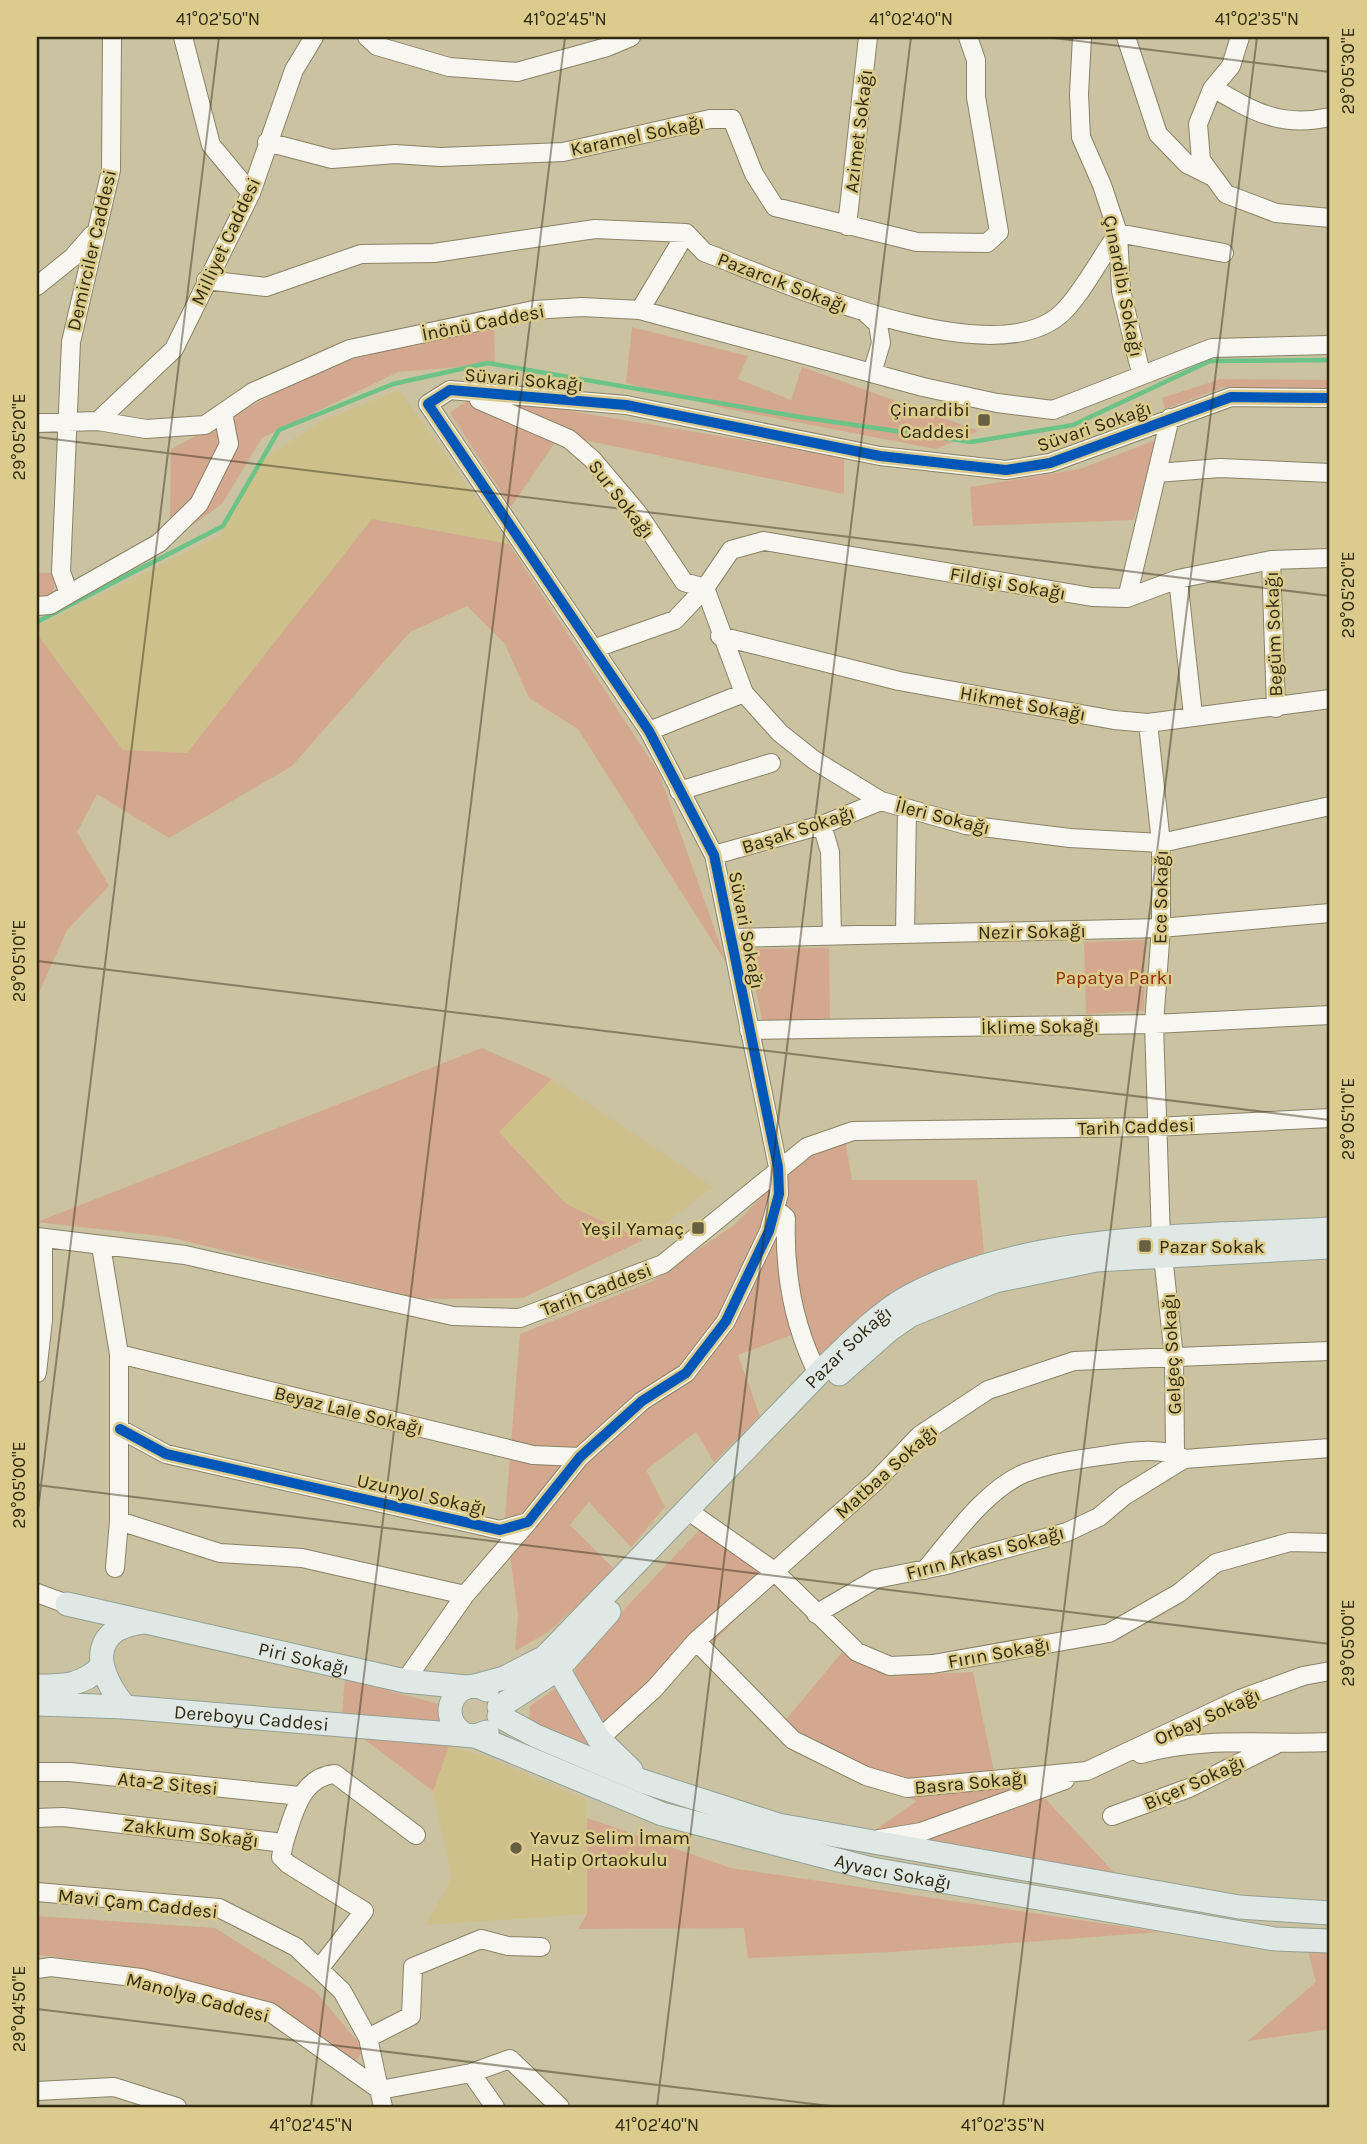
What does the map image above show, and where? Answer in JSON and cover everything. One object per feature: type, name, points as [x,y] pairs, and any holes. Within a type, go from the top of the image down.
[{"type":"main road","name":"Pazar Sokağı","points":[[499,1711],[558,1668],[767,1438],[889,1330],[911,1315],[995,1281],[1044,1269],[1162,1247],[1330,1229]]},
{"type":"main road","name":"Pazar Sokağı","points":[[470,1686],[504,1678],[545,1657],[818,1374],[864,1329],[906,1298],[947,1279],[1038,1252],[1162,1247],[1330,1247]]},
{"type":"main road","name":"Piri Sokağı","points":[[67,1604],[405,1681],[470,1686]]},
{"type":"main road","points":[[67,1604],[87,1616],[106,1643]]},
{"type":"main road","points":[[124,1707],[105,1680],[102,1667],[106,1643],[115,1631],[142,1622]]},
{"type":"main road","points":[[37,1686],[77,1684],[88,1680],[102,1667]]},
{"type":"main road","points":[[558,1668],[599,1740],[642,1781]]},
{"type":"main road","points":[[499,1711],[490,1730],[470,1736],[454,1726],[449,1711],[453,1696],[470,1686],[490,1692],[499,1711],[536,1736],[642,1781],[778,1825],[808,1832],[1239,1907],[1330,1913]]},
{"type":"main road","name":"Dereboyu Caddesi","points":[[37,1704],[124,1707],[470,1736]]},
{"type":"main road","name":"Ayvacı Sokağı","points":[[470,1736],[662,1814],[872,1869],[1275,1939],[1330,1941]]},
{"type":"street","name":"Demirciler Caddesi","points":[[69,594],[61,572],[71,342],[94,232],[111,170],[112,37]]},
{"type":"street","points":[[183,37],[211,145],[251,193]]},
{"type":"street","name":"Milliyet Caddesi","points":[[98,421],[174,349],[251,193],[294,70],[314,37]]},
{"type":"street","points":[[367,37],[377,46],[449,67],[517,72],[607,47],[631,37]]},
{"type":"street","name":"Azimet Sokağı","points":[[847,226],[869,37]]},
{"type":"street","name":"Karamel Sokağı","points":[[267,142],[332,159],[395,153],[440,157],[563,152],[710,119],[732,119],[754,174],[775,206],[917,242],[987,243],[999,232],[976,97],[976,60],[968,37]]},
{"type":"street","name":"Çınardibi Sokağı","points":[[1082,37],[1079,94],[1081,137],[1102,184],[1118,233],[1121,291],[1141,373]]},
{"type":"street","points":[[1126,37],[1158,134],[1187,164],[1214,178]]},
{"type":"street","points":[[1240,37],[1231,66],[1213,88],[1198,124],[1201,160],[1227,194],[1276,213],[1330,218]]},
{"type":"street","points":[[1213,88],[1252,111],[1277,119],[1301,121],[1330,117]]},
{"type":"street","points":[[206,280],[266,287],[361,254],[434,253],[595,229],[686,233],[640,310]]},
{"type":"street","points":[[37,286],[73,257],[94,232]]},
{"type":"street","name":"Pazarcık Sokağı","points":[[686,233],[704,252],[867,314],[984,337],[1025,332],[1062,313],[1118,233]]},
{"type":"street","points":[[1118,233],[1224,253]]},
{"type":"street","name":"İnönü Caddesi","points":[[37,424],[98,421],[146,429],[205,425],[253,393],[350,349],[534,310],[582,307],[640,310],[872,373],[997,403],[1054,410],[1141,373],[1212,348],[1330,345]]},
{"type":"street","points":[[867,314],[878,324],[881,342],[872,373]]},
{"type":"street","name":"Süvari Sokağı","points":[[778,1167],[714,855],[649,731],[428,404],[450,390],[626,405],[880,456],[1006,470],[1050,463],[1230,397],[1330,398]]},
{"type":"street","name":"Sur Sokağı","points":[[450,390],[499,406],[569,439],[592,459],[636,512],[684,582],[705,588]]},
{"type":"street","points":[[37,606],[50,605],[159,544],[200,504],[229,444],[223,413]]},
{"type":"street","points":[[1126,598],[1170,418]]},
{"type":"street","points":[[1157,473],[1220,468],[1330,473]]},
{"type":"street","name":"Fildişi Sokağı","points":[[593,649],[675,621],[705,588],[731,550],[764,541],[1083,596],[1126,598],[1178,579],[1270,560],[1330,558]]},
{"type":"street","name":"Begüm Sokağı","points":[[1270,560],[1276,708]]},
{"type":"street","points":[[1178,579],[1193,715]]},
{"type":"street","name":"İleri Sokağı","points":[[705,588],[720,636],[744,693],[779,733],[814,761],[881,801],[966,825],[1070,838],[1161,842],[1330,806]]},
{"type":"street","name":"Hikmet Sokağı","points":[[720,636],[899,681],[1114,720],[1148,723],[1330,699]]},
{"type":"street","points":[[649,731],[744,693]]},
{"type":"street","name":"Ece Sokağı","points":[[1148,723],[1161,842],[1161,928],[1154,1024],[1155,1126],[1162,1247]]},
{"type":"street","points":[[679,791],[771,763]]},
{"type":"street","name":"Başak Sokağı","points":[[714,855],[822,825],[881,801]]},
{"type":"street","points":[[905,934],[907,809]]},
{"type":"street","points":[[822,825],[830,852],[832,936]]},
{"type":"street","name":"Nezir Sokağı","points":[[732,938],[1161,928],[1330,913]]},
{"type":"street","name":"İklime Sokağı","points":[[748,1030],[1154,1024],[1330,1015]]},
{"type":"street","name":"Tarih Caddesi","points":[[40,1237],[185,1255],[453,1316],[520,1318],[663,1264],[778,1167],[807,1147],[853,1132],[1155,1126],[1330,1118]]},
{"type":"street","points":[[405,1681],[465,1595],[580,1457],[642,1401],[686,1373],[726,1321],[776,1209],[778,1167]]},
{"type":"street","points":[[776,1209],[786,1218],[786,1269],[794,1310],[818,1374]]},
{"type":"street","points":[[37,1373],[43,1320],[40,1237]]},
{"type":"street","points":[[101,1246],[119,1354],[119,1521],[115,1568]]},
{"type":"street","name":"Gelgeç Sokağı","points":[[1162,1247],[1174,1357],[1180,1456]]},
{"type":"street","name":"Matbaa Sokağı","points":[[599,1740],[655,1688],[696,1641],[874,1482],[920,1435],[988,1391],[1074,1361],[1330,1351]]},
{"type":"street","name":"Beyaz Lale Sokağı","points":[[119,1354],[534,1455],[580,1457]]},
{"type":"street","name":"Uzunyol Sokağı","points":[[120,1429],[166,1454],[500,1530],[528,1522]]},
{"type":"street","points":[[925,1570],[974,1510],[1024,1473],[1103,1456],[1180,1456],[1330,1448]]},
{"type":"street","name":"Fırın Arkası Sokağı","points":[[817,1614],[876,1579],[925,1570],[1068,1532],[1100,1517],[1124,1496],[1180,1456]]},
{"type":"street","name":"Fırın Sokağı","points":[[696,1517],[774,1571],[857,1652],[890,1666],[933,1664],[1110,1633],[1179,1593],[1216,1563],[1290,1542],[1330,1543]]},
{"type":"street","points":[[119,1521],[220,1553],[302,1558],[465,1595]]},
{"type":"street","points":[[37,1592],[67,1604]]},
{"type":"street","name":"Basra Sokağı","points":[[696,1641],[793,1740],[866,1776],[907,1788],[1087,1771]]},
{"type":"street","name":"Orbay Sokağı","points":[[1087,1771],[1240,1699],[1303,1676],[1330,1671]]},
{"type":"street","name":"Ayvacı Sokağı","points":[[861,1842],[921,1832],[1087,1771],[1162,1748],[1223,1742],[1276,1745],[1330,1742]]},
{"type":"street","name":"Biçer Sokağı","points":[[1112,1816],[1189,1788],[1276,1745]]},
{"type":"street","name":"Ata-2 Sitesi","points":[[37,1772],[70,1772],[300,1796]]},
{"type":"street","points":[[284,1843],[300,1796],[323,1775],[335,1774],[415,1835]]},
{"type":"street","name":"Zakkum Sokağı","points":[[37,1818],[63,1817],[284,1843],[281,1857],[288,1864],[364,1912],[319,1969]]},
{"type":"street","name":"Mavi Çam Caddesi","points":[[37,1892],[219,1908],[296,1947],[342,1992],[368,2038],[382,2099]]},
{"type":"street","points":[[368,2038],[411,2016],[413,1967],[481,1939],[508,1945],[541,1947]]},
{"type":"street","name":"Manolya Caddesi","points":[[37,1969],[51,1967],[141,1978],[270,2012],[382,2099]]},
{"type":"street","points":[[382,2099],[510,2059],[560,2107]]},
{"type":"street","points":[[471,2073],[495,2107]]},
{"type":"street","points":[[37,2091],[114,2087],[177,2107]]},
{"type":"shaded area","points":[[399,390],[509,544],[372,519],[187,753],[123,750],[37,634],[37,626],[221,535],[262,460],[325,419]]},
{"type":"shaded area","points":[[552,1079],[713,1187],[643,1240],[566,1204],[499,1131]]},
{"type":"shaded area","name":"Yavuz Selim İmam Hatip Ortaokulu","points":[[449,1746],[484,1756],[586,1800],[587,1914],[426,1925],[452,1878],[433,1791]]},
{"type":"green space","points":[[632,327],[748,356],[738,379],[791,400],[802,367],[979,431],[936,449],[723,408],[626,383]]},
{"type":"green space","points":[[494,330],[495,364],[398,372],[262,438],[222,504],[177,536],[170,521],[171,449],[322,368],[434,335]]},
{"type":"green space","points":[[1221,379],[1330,380],[1330,392],[1224,387],[1165,409],[1162,398]]},
{"type":"green space","points":[[475,395],[844,457],[844,494],[560,435],[511,507],[450,413]]},
{"type":"green space","points":[[1156,440],[1134,520],[973,526],[970,487],[1080,469]]},
{"type":"green space","points":[[372,519],[509,544],[659,773],[727,964],[578,729],[529,698],[505,644],[467,606],[410,632],[292,766],[169,838],[97,794],[77,832],[109,886],[67,930],[37,997],[37,634],[123,750],[187,753]]},
{"type":"green space","points":[[37,573],[54,573],[54,602],[37,603]]},
{"type":"green space","name":"Papatya Parkı","points":[[1145,940],[1144,1011],[1086,1014],[1084,942]]},
{"type":"green space","points":[[829,948],[830,1020],[763,1023],[747,949]]},
{"type":"green space","points":[[482,1048],[552,1079],[499,1132],[566,1204],[643,1240],[523,1298],[422,1299],[169,1237],[37,1222]]},
{"type":"green space","points":[[845,1140],[852,1180],[977,1180],[984,1252],[872,1310],[813,1361],[794,1334],[738,1355],[760,1416],[714,1462],[696,1432],[646,1470],[665,1507],[631,1547],[589,1502],[570,1525],[616,1571],[548,1632],[515,1651],[518,1615],[505,1517],[520,1334],[653,1281],[734,1225],[794,1164]]},
{"type":"green space","points":[[708,1521],[774,1579],[712,1644],[784,1722],[843,1651],[888,1676],[973,1672],[994,1772],[1027,1779],[1120,1879],[866,1836],[917,1801],[788,1748],[695,1651],[610,1743],[575,1688],[575,1661]]},
{"type":"green space","points":[[345,1679],[446,1706],[443,1724],[342,1713]]},
{"type":"green space","points":[[555,1689],[603,1754],[529,1723],[530,1706]]},
{"type":"green space","points":[[360,1736],[449,1746],[433,1791]]},
{"type":"green space","points":[[587,1818],[731,1868],[1160,1932],[891,1952],[748,1958],[744,1928],[578,1929],[587,1914]]},
{"type":"green space","points":[[37,1916],[215,1928],[315,1991],[364,2049],[356,2061],[257,2002],[109,1963],[37,1955]]},
{"type":"green space","points":[[1308,1951],[1330,1952],[1330,2029],[1248,2041],[1316,1982]]},
{"type":"waterway","points":[[37,622],[223,526],[279,430],[393,384],[488,363],[800,417],[971,442],[1073,425],[1210,361],[1330,360]]},
{"type":"cycle path","points":[[120,1429],[166,1454],[500,1530],[528,1522],[580,1457],[642,1401],[686,1373],[726,1321],[769,1231],[779,1194],[778,1167],[714,855],[649,731],[428,404],[450,390],[626,405],[880,456],[1006,470],[1050,463],[1231,397],[1330,398]]},
{"type":"place","name":"Çinardibi Caddesi","points":[[984,420]]},
{"type":"place","name":"Yeşil Yamaç","points":[[698,1228]]},
{"type":"place","name":"Pazar Sokak","points":[[1145,1246]]},
{"type":"place","name":"Yavuz Selim İmam Hatip Ortaokulu","points":[[516,1848]]}]
